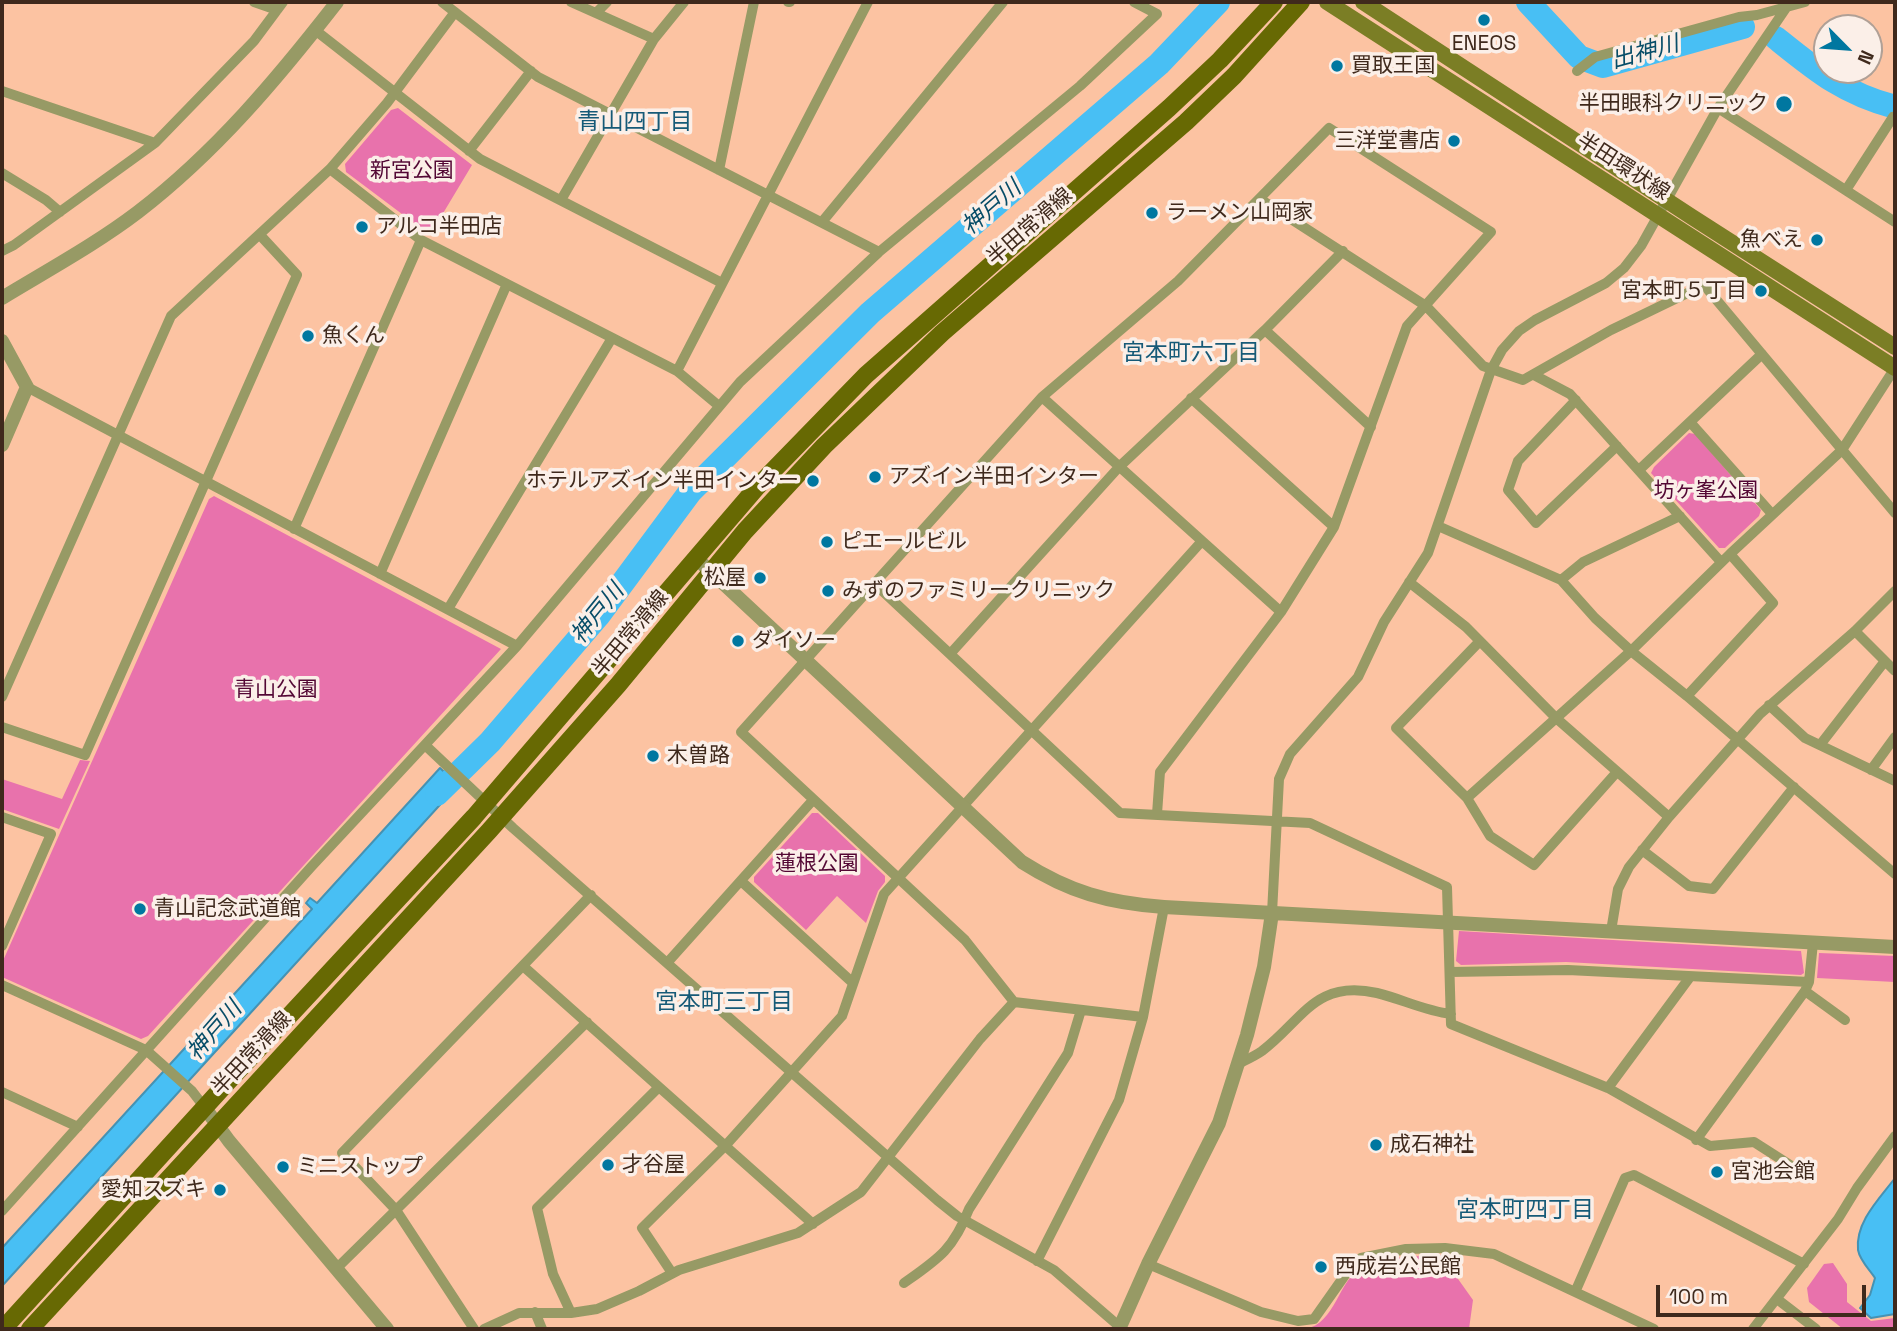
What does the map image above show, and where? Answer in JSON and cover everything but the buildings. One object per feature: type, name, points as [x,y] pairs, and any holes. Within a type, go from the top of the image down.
[{"type":"main road","name":"半田常滑線","points":[[3,1329],[486,802],[757,487],[866,375],[1168,108],[1220,60],[1274,2]]},
{"type":"main road","name":"半田常滑線","points":[[30,1329],[501,817],[618,685],[772,501],[881,389],[942,333],[1186,122],[1234,76],[1301,2]]},
{"type":"main road","name":"半田環状線","points":[[1327,2],[1895,368]]},
{"type":"main road","name":"半田環状線","points":[[1363,2],[1895,347]]},
{"type":"street","points":[[2,251],[155,143],[254,41],[280,6],[254,2]]},
{"type":"street","points":[[2,298],[98,239],[174,183],[242,118],[337,2]]},
{"type":"street","points":[[442,2],[531,71],[879,252]]},
{"type":"street","points":[[571,2],[654,39]]},
{"type":"street","points":[[596,13],[607,2]]},
{"type":"street","points":[[561,200],[654,39],[684,2]]},
{"type":"street","points":[[719,170],[754,2]]},
{"type":"street","points":[[677,371],[867,2]]},
{"type":"street","points":[[822,222],[1003,2]]},
{"type":"street","points":[[2,1211],[517,646],[740,382],[879,252],[1080,86],[1157,14],[1134,2]]},
{"type":"street","points":[[1577,71],[1595,57],[1739,17],[1805,2]]},
{"type":"street","points":[[425,745],[501,817],[888,1159],[964,1220],[1054,1270],[1120,1328],[1148,1264],[1219,1123],[1238,1064],[1264,967],[1272,913],[1279,779],[1282,766],[1358,677],[1384,622],[1428,553],[1491,370],[1502,350],[1519,331],[1535,320],[1606,283],[1624,268],[1641,246],[1718,108],[1786,8]]},
{"type":"street","points":[[2,697],[171,316],[330,169],[394,93],[456,12]]},
{"type":"street","points":[[314,30],[468,151],[723,284]]},
{"type":"street","points":[[468,151],[531,71]]},
{"type":"street","points":[[2,90],[155,143]]},
{"type":"street","points":[[1718,108],[1895,222]]},
{"type":"street","points":[[1846,190],[1893,117],[1895,118]]},
{"type":"street","points":[[1143,1017],[1014,1002],[965,940],[741,732],[1042,397],[1178,281],[1329,128],[1491,232],[1407,326],[1334,527],[1281,612],[1160,772],[1157,814]]},
{"type":"street","points":[[330,169],[421,240],[677,371],[719,406]]},
{"type":"street","points":[[2,173],[46,200],[60,212]]},
{"type":"street","points":[[1260,198],[1426,306],[1483,366],[1523,380],[1611,330],[1704,285],[1895,513]]},
{"type":"street","points":[[2,727],[85,755],[297,275],[260,235]]},
{"type":"street","points":[[294,529],[421,240]]},
{"type":"street","points":[[950,654],[1119,467],[1265,330],[1343,251]]},
{"type":"street","points":[[380,573],[507,284]]},
{"type":"street","points":[[1265,330],[1371,427]]},
{"type":"street","points":[[448,609],[612,338]]},
{"type":"street","points":[[2,341],[27,387],[517,646]]},
{"type":"street","points":[[1639,470],[1762,354]]},
{"type":"street","points":[[1468,799],[1631,651],[1721,562],[1842,450],[1895,368]]},
{"type":"street","points":[[1534,375],[1570,394],[1721,562]]},
{"type":"street","points":[[2,445],[27,387]]},
{"type":"street","points":[[1042,397],[1281,612]]},
{"type":"street","points":[[1191,398],[1334,527]]},
{"type":"street","points":[[1576,400],[1518,461],[1508,489],[1536,523],[1617,446]]},
{"type":"street","points":[[1690,422],[1772,514]]},
{"type":"street","points":[[1560,580],[1583,562],[1681,516]]},
{"type":"street","points":[[1438,526],[1560,580],[1595,618],[1631,651],[1895,874]]},
{"type":"street","points":[[672,1273],[642,1227],[726,1145],[842,1016],[884,894],[1202,541]]},
{"type":"street","points":[[1687,696],[1773,603],[1730,554]]},
{"type":"street","points":[[696,558],[1022,862],[1077,892],[1108,901],[1164,907],[1895,947]]},
{"type":"street","points":[[1409,582],[1466,627],[1556,718],[1668,817]]},
{"type":"street","points":[[874,583],[1120,813],[1310,823],[1447,887],[1451,1024],[1608,1088],[1710,1146],[1754,1142],[1790,1165]]},
{"type":"street","points":[[1611,931],[1618,889],[1629,867],[1668,817],[1769,705],[1855,631],[1895,591]]},
{"type":"street","points":[[1855,631],[1895,671]]},
{"type":"street","points":[[1480,641],[1396,728],[1468,799],[1490,836],[1534,865],[1616,773]]},
{"type":"street","points":[[1820,745],[1885,661]]},
{"type":"street","points":[[1769,705],[1805,738],[1895,781]]},
{"type":"street","points":[[1871,770],[1895,737]]},
{"type":"street","points":[[1642,850],[1689,886],[1713,889],[1794,787]]},
{"type":"street","points":[[667,963],[813,800]]},
{"type":"street","points":[[2,817],[51,834],[2,946]]},
{"type":"street","points":[[741,881],[853,983]]},
{"type":"street","points":[[474,1329],[396,1210],[342,1153],[591,895]]},
{"type":"street","points":[[1037,1261],[1119,1100],[1143,1017],[1164,907]]},
{"type":"street","points":[[1696,1140],[1807,987],[1813,943]]},
{"type":"street","points":[[523,966],[813,1224]]},
{"type":"street","points":[[1450,972],[1567,970],[1807,987],[1845,1020]]},
{"type":"street","points":[[1608,1088],[1689,977]]},
{"type":"street","points":[[2,985],[146,1050],[158,1059],[192,1091],[217,1125],[387,1329]]},
{"type":"street","points":[[1238,1064],[1262,1050],[1310,1004],[1333,994],[1349,991],[1378,993],[1438,1013],[1451,1014]]},
{"type":"street","points":[[484,1329],[519,1313],[597,1310],[672,1273],[798,1233],[813,1224],[861,1192],[980,1039],[1014,1002]]},
{"type":"street","points":[[904,1283],[937,1260],[950,1247],[969,1209],[1068,1053],[1081,1010]]},
{"type":"street","points":[[337,1268],[587,1022]]},
{"type":"street","points":[[570,1313],[553,1274],[537,1208],[659,1087]]},
{"type":"street","points":[[2,1092],[78,1126]]},
{"type":"street","points":[[1753,1329],[1804,1264],[1895,1136]]},
{"type":"street","points":[[1576,1290],[1625,1178],[1634,1175],[1804,1264]]},
{"type":"street","points":[[1148,1264],[1261,1312],[1298,1321],[1314,1319],[1350,1268],[1361,1258],[1406,1250],[1445,1248],[1494,1254],[1576,1290],[1654,1329]]},
{"type":"street","points":[[1777,1298],[1816,1329]]},
{"type":"street","points":[[535,1312],[542,1329]]},
{"type":"green space","name":"新宮公園","points":[[398,108],[472,165],[430,235],[346,172],[345,164],[391,110]]},
{"type":"green space","name":"坊ヶ峯公園","points":[[1689,433],[1695,434],[1761,510],[1759,516],[1725,548],[1719,548],[1651,473]]},
{"type":"green space","name":"青山公園","points":[[214,496],[501,649],[148,1036],[141,1039],[2,977],[2,963],[209,499]]},
{"type":"green space","points":[[80,760],[90,761],[59,829],[2,809],[2,779],[62,799]]},
{"type":"green space","name":"蓮根公園","points":[[812,813],[818,813],[885,876],[885,882],[878,891],[866,923],[837,896],[806,930],[754,882],[754,877]]},
{"type":"green space","points":[[1459,931],[1801,951],[1804,973],[1801,975],[1566,962],[1461,965],[1456,961]]},
{"type":"green space","points":[[1819,953],[1895,956],[1895,982],[1817,978]]},
{"type":"green space","points":[[1441,1255],[1473,1300],[1469,1329],[1305,1329],[1324,1319],[1348,1280],[1364,1265],[1412,1256]]},
{"type":"green space","points":[[1833,1263],[1847,1284],[1847,1302],[1871,1321],[1895,1318],[1895,1329],[1843,1329],[1809,1302],[1807,1288],[1824,1264]]},
{"type":"water","points":[[440,768],[458,785],[2,1286],[2,1248],[312,909],[306,903],[310,898],[317,903]]},
{"type":"water","points":[[1895,1178],[1895,1314],[1871,1318],[1860,1308],[1870,1295],[1875,1278],[1861,1258],[1858,1240],[1864,1220]]},
{"type":"waterway","name":"神戸川","points":[[437,794],[490,742],[598,616],[690,492],[870,313],[1159,64],[1218,2]]},
{"type":"waterway","name":"出神川","points":[[1528,2],[1579,57],[1603,66],[1743,27]]},
{"type":"waterway","name":"出神川","points":[[1776,38],[1845,88],[1895,107]]},
{"type":"place","name":"ENEOS","points":[[1484,20]]},
{"type":"place","name":"買取王国","points":[[1337,66]]},
{"type":"place","name":"半田眼科クリニック","points":[[1784,104]]},
{"type":"place","name":"三洋堂書店","points":[[1454,141]]},
{"type":"place","name":"ラーメン山岡家","points":[[1152,213]]},
{"type":"place","name":"アルコ半田店","points":[[362,227]]},
{"type":"place","name":"魚べえ","points":[[1817,240]]},
{"type":"place","name":"宮本町５丁目","points":[[1761,291]]},
{"type":"place","name":"魚くん","points":[[308,336]]},
{"type":"place","name":"アズイン半田インター","points":[[875,477]]},
{"type":"place","name":"ホテルアズイン半田インター","points":[[813,481]]},
{"type":"place","name":"ピエールビル","points":[[827,542]]},
{"type":"place","name":"松屋","points":[[760,578]]},
{"type":"place","name":"みずのファミリークリニック","points":[[828,591]]},
{"type":"place","name":"ダイソー","points":[[738,641]]},
{"type":"place","name":"木曽路","points":[[653,756]]},
{"type":"place","name":"青山記念武道館","points":[[140,909]]},
{"type":"place","name":"成石神社","points":[[1376,1145]]},
{"type":"place","name":"才谷屋","points":[[608,1165]]},
{"type":"place","name":"ミニストップ","points":[[283,1167]]},
{"type":"place","name":"宮池会館","points":[[1717,1172]]},
{"type":"place","name":"愛知スズキ","points":[[220,1190]]},
{"type":"place","name":"西成岩公民館","points":[[1321,1267]]},
{"type":"district","name":"青山四丁目","points":[[635,123]]},
{"type":"district","name":"宮本町六丁目","points":[[1191,354]]},
{"type":"district","name":"宮本町三丁目","points":[[724,1003]]},
{"type":"district","name":"宮本町四丁目","points":[[1525,1211]]}]
